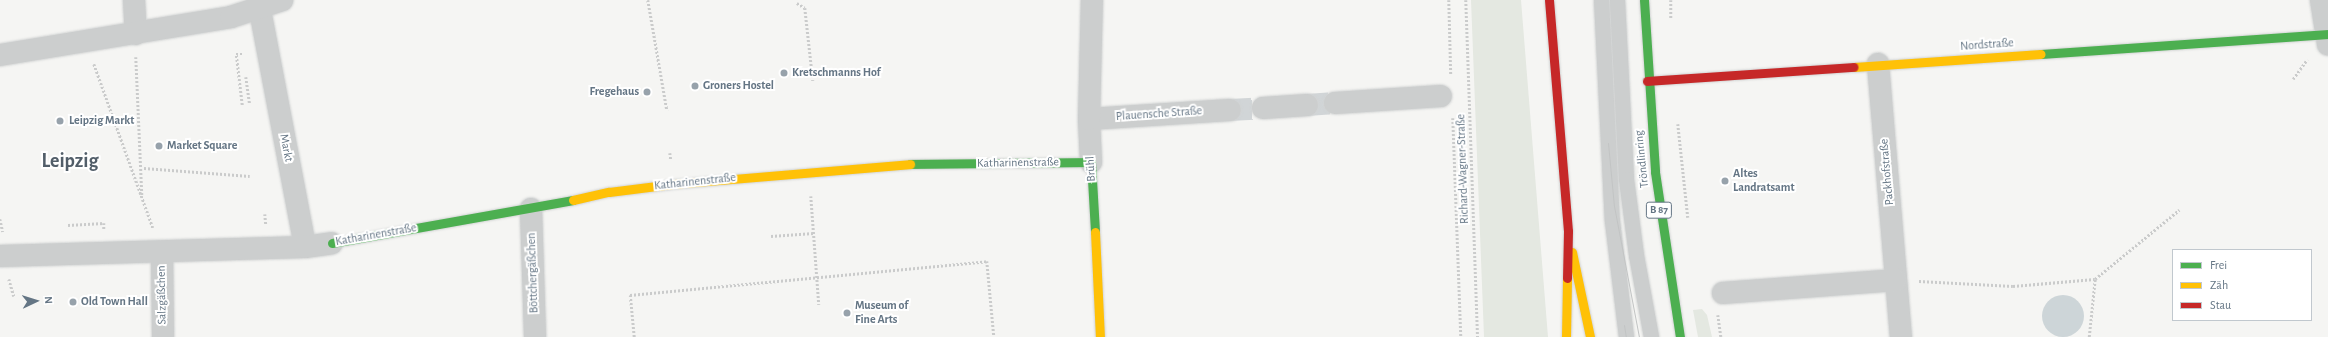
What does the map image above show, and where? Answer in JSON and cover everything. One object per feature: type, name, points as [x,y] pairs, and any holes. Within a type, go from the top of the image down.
[{"type":"street","points":[[134,0],[136,34]]},
{"type":"street","points":[[0,55],[136,34],[231,17],[260,10],[282,0]]},
{"type":"street","name":"Brühl","points":[[1092,0],[1089,119],[1100,337]]},
{"type":"street","points":[[1548,0],[1568,231],[1566,337]]},
{"type":"street","name":"Tröndlinring","points":[[1644,0],[1647,81],[1660,214],[1680,337]]},
{"type":"street","points":[[2321,0],[2328,38]]},
{"type":"street","name":"Markt","points":[[260,10],[305,248]]},
{"type":"street","name":"Nordstraße","points":[[1647,81],[1878,64],[2328,38]]},
{"type":"street","name":"Packhofstraße","points":[[1878,64],[1901,337]]},
{"type":"street","points":[[1335,103],[1448,95]]},
{"type":"street","points":[[1263,108],[1307,105]]},
{"type":"street","name":"Plauensche Straße","points":[[1089,119],[1230,110]]},
{"type":"street","name":"Katharinenstraße","points":[[305,248],[530,209],[609,192],[894,164],[1091,162]]},
{"type":"street","name":"Böttchergäßchen","points":[[530,209],[536,337]]},
{"type":"street","points":[[1568,231],[1590,337]]},
{"type":"street","points":[[0,256],[305,248]]},
{"type":"street","name":"Salzgäßchen","points":[[162,252],[163,337]]},
{"type":"street","points":[[1720,301],[1896,280]]},
{"type":"lane","points":[[1594,0],[1605,80]]},
{"type":"lane","points":[[1601,0],[1614,244],[1626,337]]},
{"type":"lane","points":[[1610,0],[1620,78]]},
{"type":"lane","points":[[1617,0],[1620,78],[1630,215],[1652,337]]},
{"type":"path","points":[[648,0],[667,110]]},
{"type":"path","points":[[1449,0],[1448,95],[1461,337]]},
{"type":"path","name":"Richard-Wagner-Straße","points":[[1466,0],[1478,337]]},
{"type":"path","points":[[797,3],[805,8],[813,81]]},
{"type":"path","points":[[136,34],[142,198]]},
{"type":"path","points":[[86,41],[162,252]]},
{"type":"path","points":[[242,105],[236,54],[243,53]]},
{"type":"path","points":[[1678,118],[1688,220]]},
{"type":"path","points":[[144,168],[250,176]]},
{"type":"path","points":[[810,172],[819,305]]},
{"type":"path","points":[[1896,280],[2013,286],[2095,279],[2179,210]]},
{"type":"path","points":[[68,225],[96,224]]},
{"type":"path","points":[[771,236],[814,233]]},
{"type":"path","points":[[634,337],[630,296],[987,261],[994,337]]},
{"type":"path","points":[[2089,337],[2095,279]]},
{"type":"path","points":[[9,285],[14,296]]},
{"type":"path","points":[[1720,301],[1721,337]]},
{"type":"shaded area","points":[[1471,0],[1521,0],[1548,337],[1484,337]]},
{"type":"shaded area","points":[[2059,295],[2067,295],[2075,298],[2081,304],[2084,316],[2081,328],[2075,334],[2067,337],[2059,337],[2051,334],[2045,328],[2042,320],[2042,312],[2045,304],[2051,298]]},
{"type":"shaded area","points":[[1702,309],[1707,315],[1712,337],[1698,337],[1693,310]]},
{"type":"tunnel","points":[[1307,105],[1335,103]]},
{"type":"tunnel","points":[[1230,110],[1263,108]]},
{"type":"tram line","points":[[1608,143],[1614,206],[1639,337]]},
{"type":"tram line","points":[[1624,325],[1626,337]]},
{"type":"traffic: fast","points":[[1644,0],[1655,172],[1680,337]]},
{"type":"traffic: fast","points":[[2041,54],[2328,34]]},
{"type":"traffic: fast","points":[[910,164],[1091,162],[1095,232]]},
{"type":"traffic: fast","points":[[332,243],[573,200]]},
{"type":"traffic: slow","points":[[1854,67],[2041,54]]},
{"type":"traffic: slow","points":[[573,200],[609,192],[673,184],[910,164]]},
{"type":"traffic: slow","points":[[1095,232],[1100,337]]},
{"type":"traffic: slow","points":[[1572,252],[1590,337]]},
{"type":"traffic: slow","points":[[1566,337],[1567,278]]},
{"type":"traffic: jam","points":[[1549,0],[1568,231],[1567,278]]},
{"type":"traffic: jam","points":[[1647,81],[1854,67]]},
{"type":"place","name":"Kretschmanns Hof","points":[[784,73]]},
{"type":"place","name":"Groners Hostel","points":[[695,86]]},
{"type":"place","name":"Fregehaus","points":[[647,92]]},
{"type":"place","name":"Leipzig Markt","points":[[60,121]]},
{"type":"place","name":"Market Square","points":[[159,146]]},
{"type":"place","name":"Altes Landratsamt","points":[[1725,181]]},
{"type":"place","name":"Old Town Hall","points":[[73,302]]},
{"type":"place","name":"Museum of Fine Arts","points":[[847,313]]},
{"type":"district","name":"Leipzig","points":[[70,161]]}]
